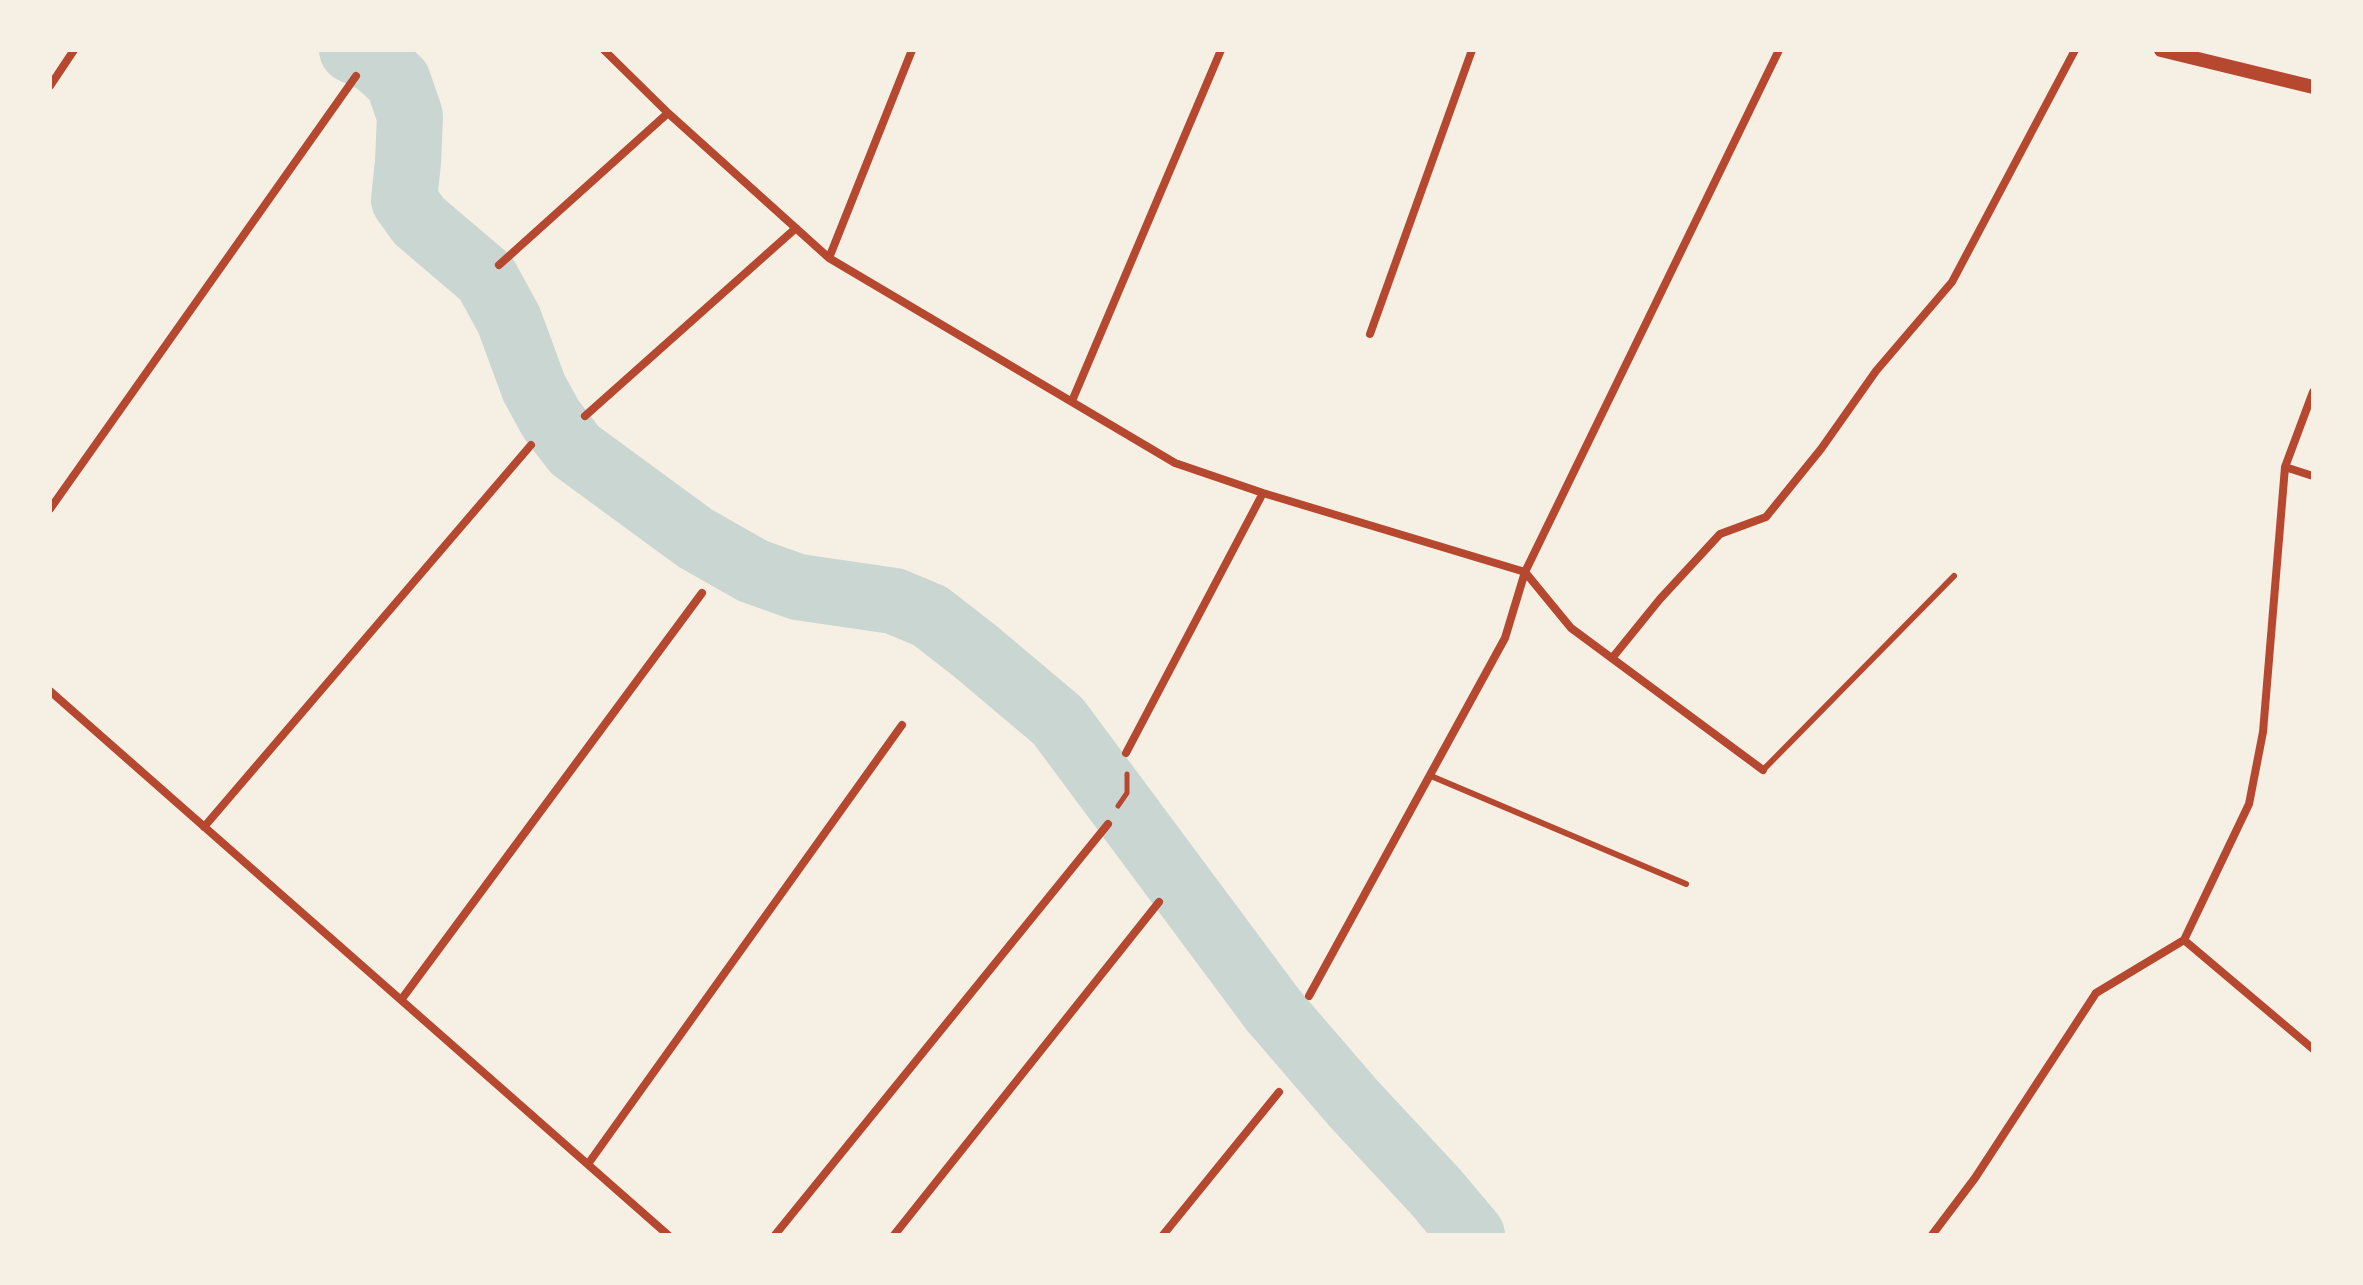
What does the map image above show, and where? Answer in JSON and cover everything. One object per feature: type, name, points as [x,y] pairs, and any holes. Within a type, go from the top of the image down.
[{"type":"street","points":[[50,86],[74,50]]},
{"type":"street","points":[[829,258],[912,50]]},
{"type":"street","points":[[1072,401],[1221,50]]},
{"type":"street","points":[[1370,334],[1472,50]]},
{"type":"street","points":[[1309,996],[1505,638],[1525,572],[1779,50]]},
{"type":"street","points":[[1613,657],[1660,599],[1720,534],[1766,517],[1821,449],[1876,371],[1952,282],[2075,50]]},
{"type":"street","points":[[2161,50],[2313,87]]},
{"type":"street","points":[[606,51],[668,113],[829,258],[1175,463],[1263,493],[1525,572],[1571,628],[1763,770]]},
{"type":"street","points":[[50,509],[356,76]]},
{"type":"street","points":[[499,265],[668,113]]},
{"type":"street","points":[[585,416],[796,228]]},
{"type":"street","points":[[1932,1235],[1975,1178],[2096,993],[2184,940],[2249,804],[2263,732],[2285,467],[2313,392]]},
{"type":"street","points":[[204,827],[531,445]]},
{"type":"street","points":[[2285,467],[2313,476]]},
{"type":"street","points":[[1126,753],[1263,493]]},
{"type":"street","points":[[401,1000],[702,593]]},
{"type":"street","points":[[50,691],[668,1235]]},
{"type":"street","points":[[588,1164],[902,725]]},
{"type":"street","points":[[775,1235],[1108,824]]},
{"type":"street","points":[[894,1235],[1159,902]]},
{"type":"street","points":[[2184,940],[2313,1049]]},
{"type":"street","points":[[1163,1235],[1279,1092]]},
{"type":"lane","points":[[1763,770],[1954,576]]},
{"type":"lane","points":[[1431,776],[1686,884]]},
{"type":"waterway","points":[[352,50],[376,61],[398,81],[410,116],[404,200],[419,221],[486,278],[509,320],[534,388],[551,419],[575,450],[695,538],[753,571],[798,587],[894,601],[930,616],[1058,721],[1273,1010],[1472,1235]]}]
